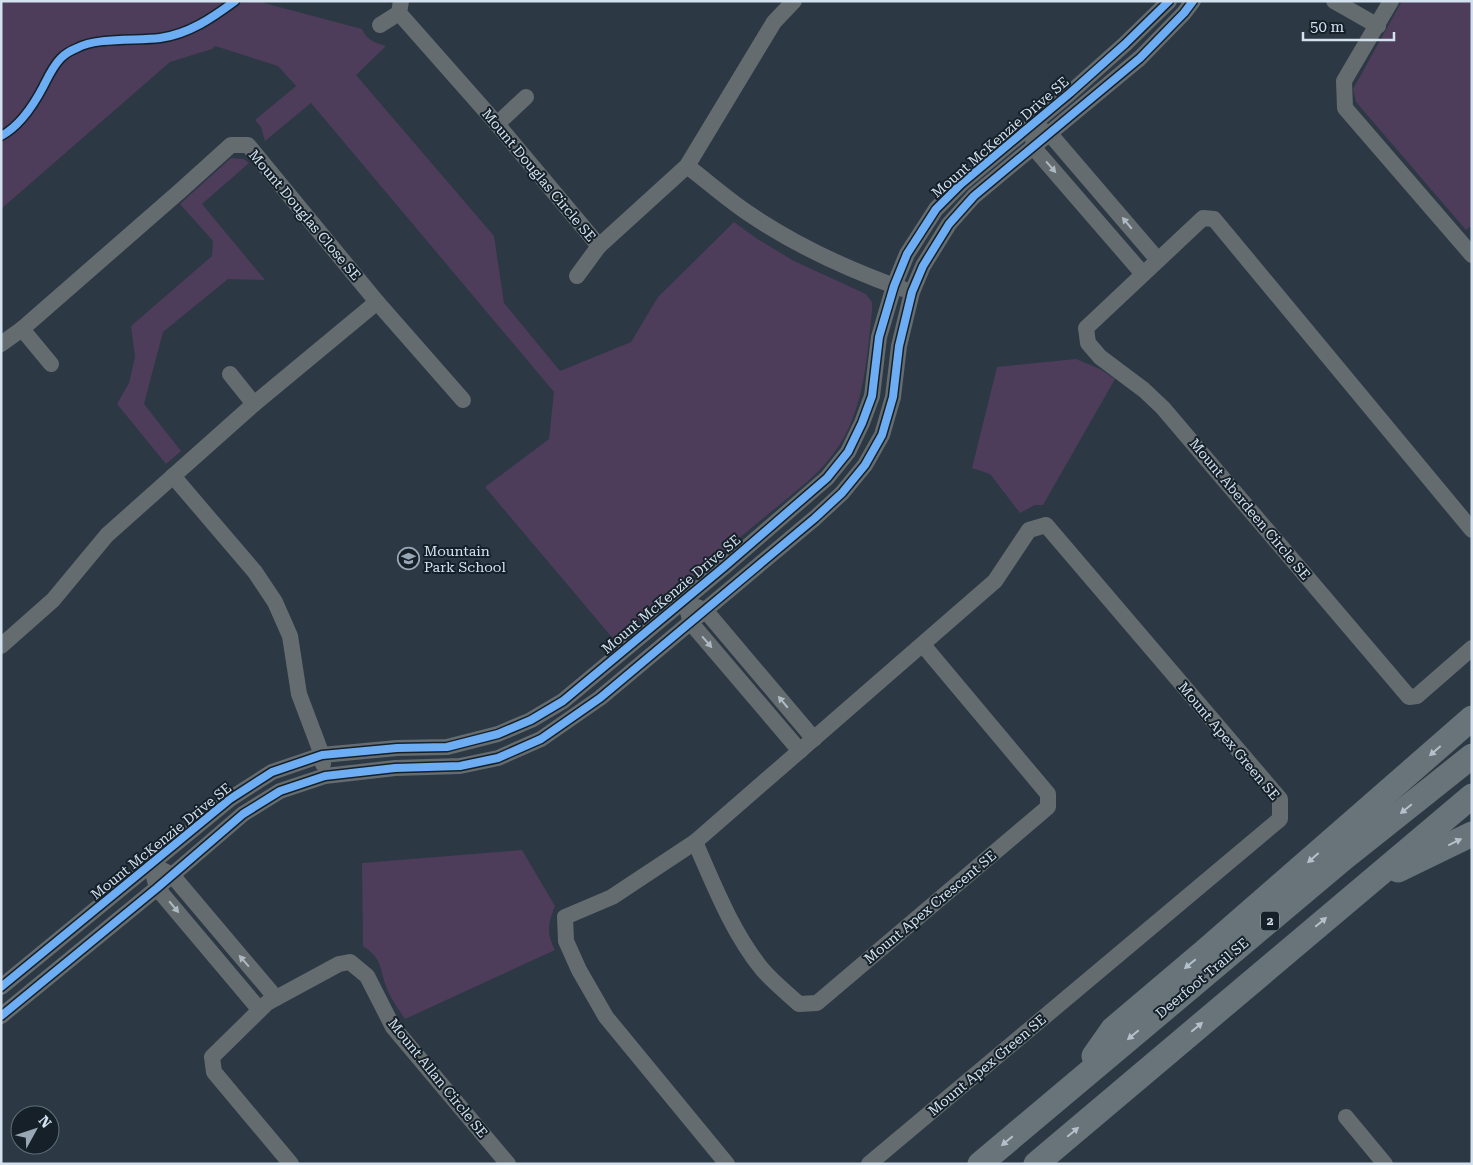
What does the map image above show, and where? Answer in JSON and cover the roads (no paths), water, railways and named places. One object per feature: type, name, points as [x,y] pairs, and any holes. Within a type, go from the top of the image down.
[{"type":"highway","points":[[1070,1087],[1113,1029],[1472,718]]},
{"type":"highway","name":"Deerfoot Trail SE","points":[[980,1164],[1344,858],[1472,756]]},
{"type":"highway","points":[[1036,1164],[1472,796]]},
{"type":"highway","points":[[1364,886],[1472,834]]},
{"type":"street","name":"Mount Douglas Circle SE","points":[[380,25],[400,7],[599,246],[687,166],[774,22],[794,1]]},
{"type":"street","name":"Mount McKenzie Drive SE","points":[[1,987],[230,799],[272,772],[322,755],[397,748],[447,747],[506,731],[531,720],[563,701],[684,600],[827,478],[848,452],[872,396],[879,337],[894,286],[907,254],[936,209],[961,184],[1125,44],[1169,1]]},
{"type":"street","name":"Mount McKenzie Drive SE","points":[[1,1016],[157,888],[242,814],[280,792],[325,776],[395,768],[460,766],[498,758],[541,739],[574,718],[600,698],[815,518],[842,493],[865,465],[882,435],[893,397],[899,346],[912,292],[923,266],[949,224],[974,196],[1140,58],[1184,13],[1193,1]]},
{"type":"street","points":[[1334,1],[1378,26]]},
{"type":"street","points":[[1386,3],[1378,26],[1344,81],[1345,108],[1472,255]]},
{"type":"street","points":[[497,124],[526,97]]},
{"type":"street","points":[[1032,125],[1050,134],[1158,260]]},
{"type":"street","points":[[1032,125],[1034,148],[1143,274]]},
{"type":"street","name":"Mount Douglas Close SE","points":[[1,344],[22,329],[231,145],[248,145],[377,302]]},
{"type":"street","points":[[687,166],[747,213],[811,250],[912,292]]},
{"type":"street","name":"Mount Aberdeen Circle SE","points":[[1472,530],[1214,219],[1204,218],[1086,328],[1088,343],[1100,357],[1144,390],[1164,408],[1409,697],[1418,696],[1472,648]]},
{"type":"street","points":[[577,276],[599,246]]},
{"type":"street","points":[[1,646],[54,600],[107,536],[172,476],[254,404],[377,302],[462,400]]},
{"type":"street","points":[[22,329],[51,364]]},
{"type":"street","points":[[230,374],[254,404]]},
{"type":"street","points":[[172,476],[255,572],[276,602],[290,636],[299,694],[322,755],[325,776]]},
{"type":"street","name":"Mount Apex Green SE","points":[[727,1164],[606,1017],[579,970],[566,941],[565,917],[612,897],[695,842],[995,581],[1029,530],[1046,525],[1280,800],[1280,819],[869,1164]]},
{"type":"street","points":[[684,600],[705,610],[814,740]]},
{"type":"street","points":[[684,600],[691,623],[800,752]]},
{"type":"street","name":"Mount Apex Crescent SE","points":[[695,842],[712,882],[739,934],[763,970],[799,1004],[817,1003],[1048,807],[1048,794],[923,645]]},
{"type":"street","points":[[150,866],[172,875],[276,998]]},
{"type":"street","points":[[150,866],[157,888],[259,1010]]},
{"type":"street","name":"Mount Allan Circle SE","points":[[291,1164],[214,1072],[212,1058],[259,1010],[276,998],[339,964],[350,962],[360,968],[367,976],[393,1027],[508,1164]]},
{"type":"street","points":[[1346,1117],[1385,1164]]},
{"type":"place","name":"Mountain Park School","points":[[408,559]]}]
